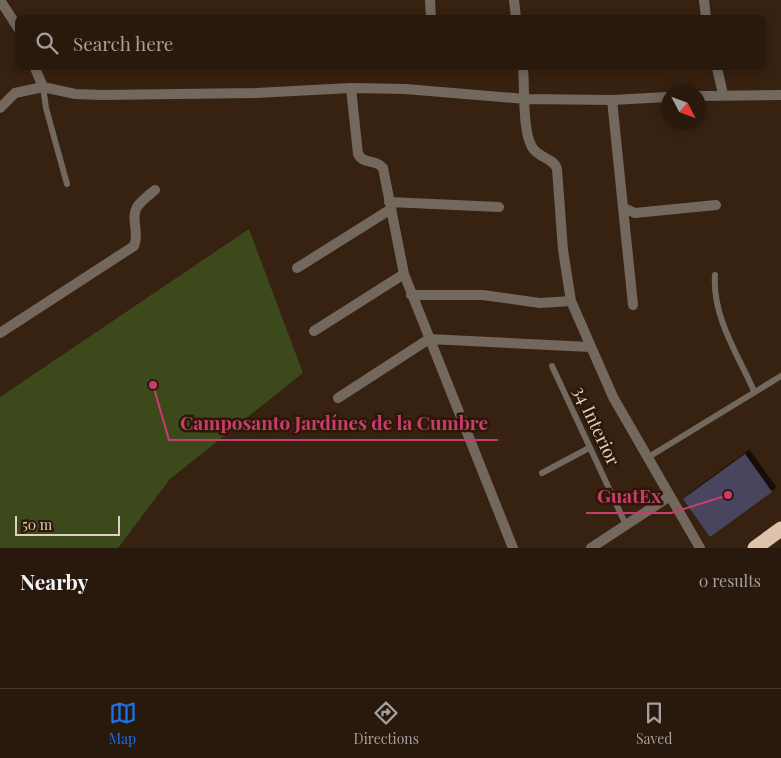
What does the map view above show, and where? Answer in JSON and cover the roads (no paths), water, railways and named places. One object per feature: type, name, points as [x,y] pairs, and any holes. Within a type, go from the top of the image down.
[{"type":"highway","points":[[755,548],[781,529]]},
{"type":"street","points":[[0,0],[15,23]]},
{"type":"street","points":[[430,0],[431,15]]},
{"type":"street","points":[[514,0],[516,15]]},
{"type":"street","points":[[704,0],[706,15]]},
{"type":"street","points":[[36,70],[43,87]]},
{"type":"street","points":[[523,70],[526,99],[524,107],[530,142],[536,153],[554,163],[557,167],[563,250],[571,301],[613,397],[700,548]]},
{"type":"street","points":[[717,70],[723,94]]},
{"type":"street","points":[[0,108],[16,94],[43,87],[75,94],[102,95],[256,93],[351,88],[405,89],[526,99],[612,100],[661,97]]},
{"type":"street","points":[[351,88],[358,154],[364,161],[376,162],[383,168],[404,274],[411,295],[512,548]]},
{"type":"street","points":[[706,95],[781,95]]},
{"type":"street","points":[[612,100],[621,203],[624,208],[633,305]]},
{"type":"street","points":[[0,333],[134,246],[137,235],[134,213],[142,202],[155,190]]},
{"type":"street","points":[[624,208],[635,212],[716,204]]},
{"type":"street","points":[[298,268],[390,206],[499,207]]},
{"type":"street","points":[[314,331],[404,274]]},
{"type":"street","points":[[411,295],[483,295],[540,303],[571,301]]},
{"type":"street","points":[[338,398],[429,338],[590,347]]},
{"type":"street","points":[[592,548],[670,496]]},
{"type":"lane","points":[[43,87],[46,108],[67,184]]},
{"type":"lane","points":[[715,275],[714,291],[717,307],[754,391]]},
{"type":"lane","name":"34 Interior","points":[[552,366],[626,525]]},
{"type":"lane","points":[[648,458],[781,376]]},
{"type":"lane","points":[[542,473],[589,448]]},
{"type":"place","name":"Camposanto Jardínes de la Cumbre","points":[[153,385]]},
{"type":"place","name":"GuatEx","points":[[728,495]]}]
